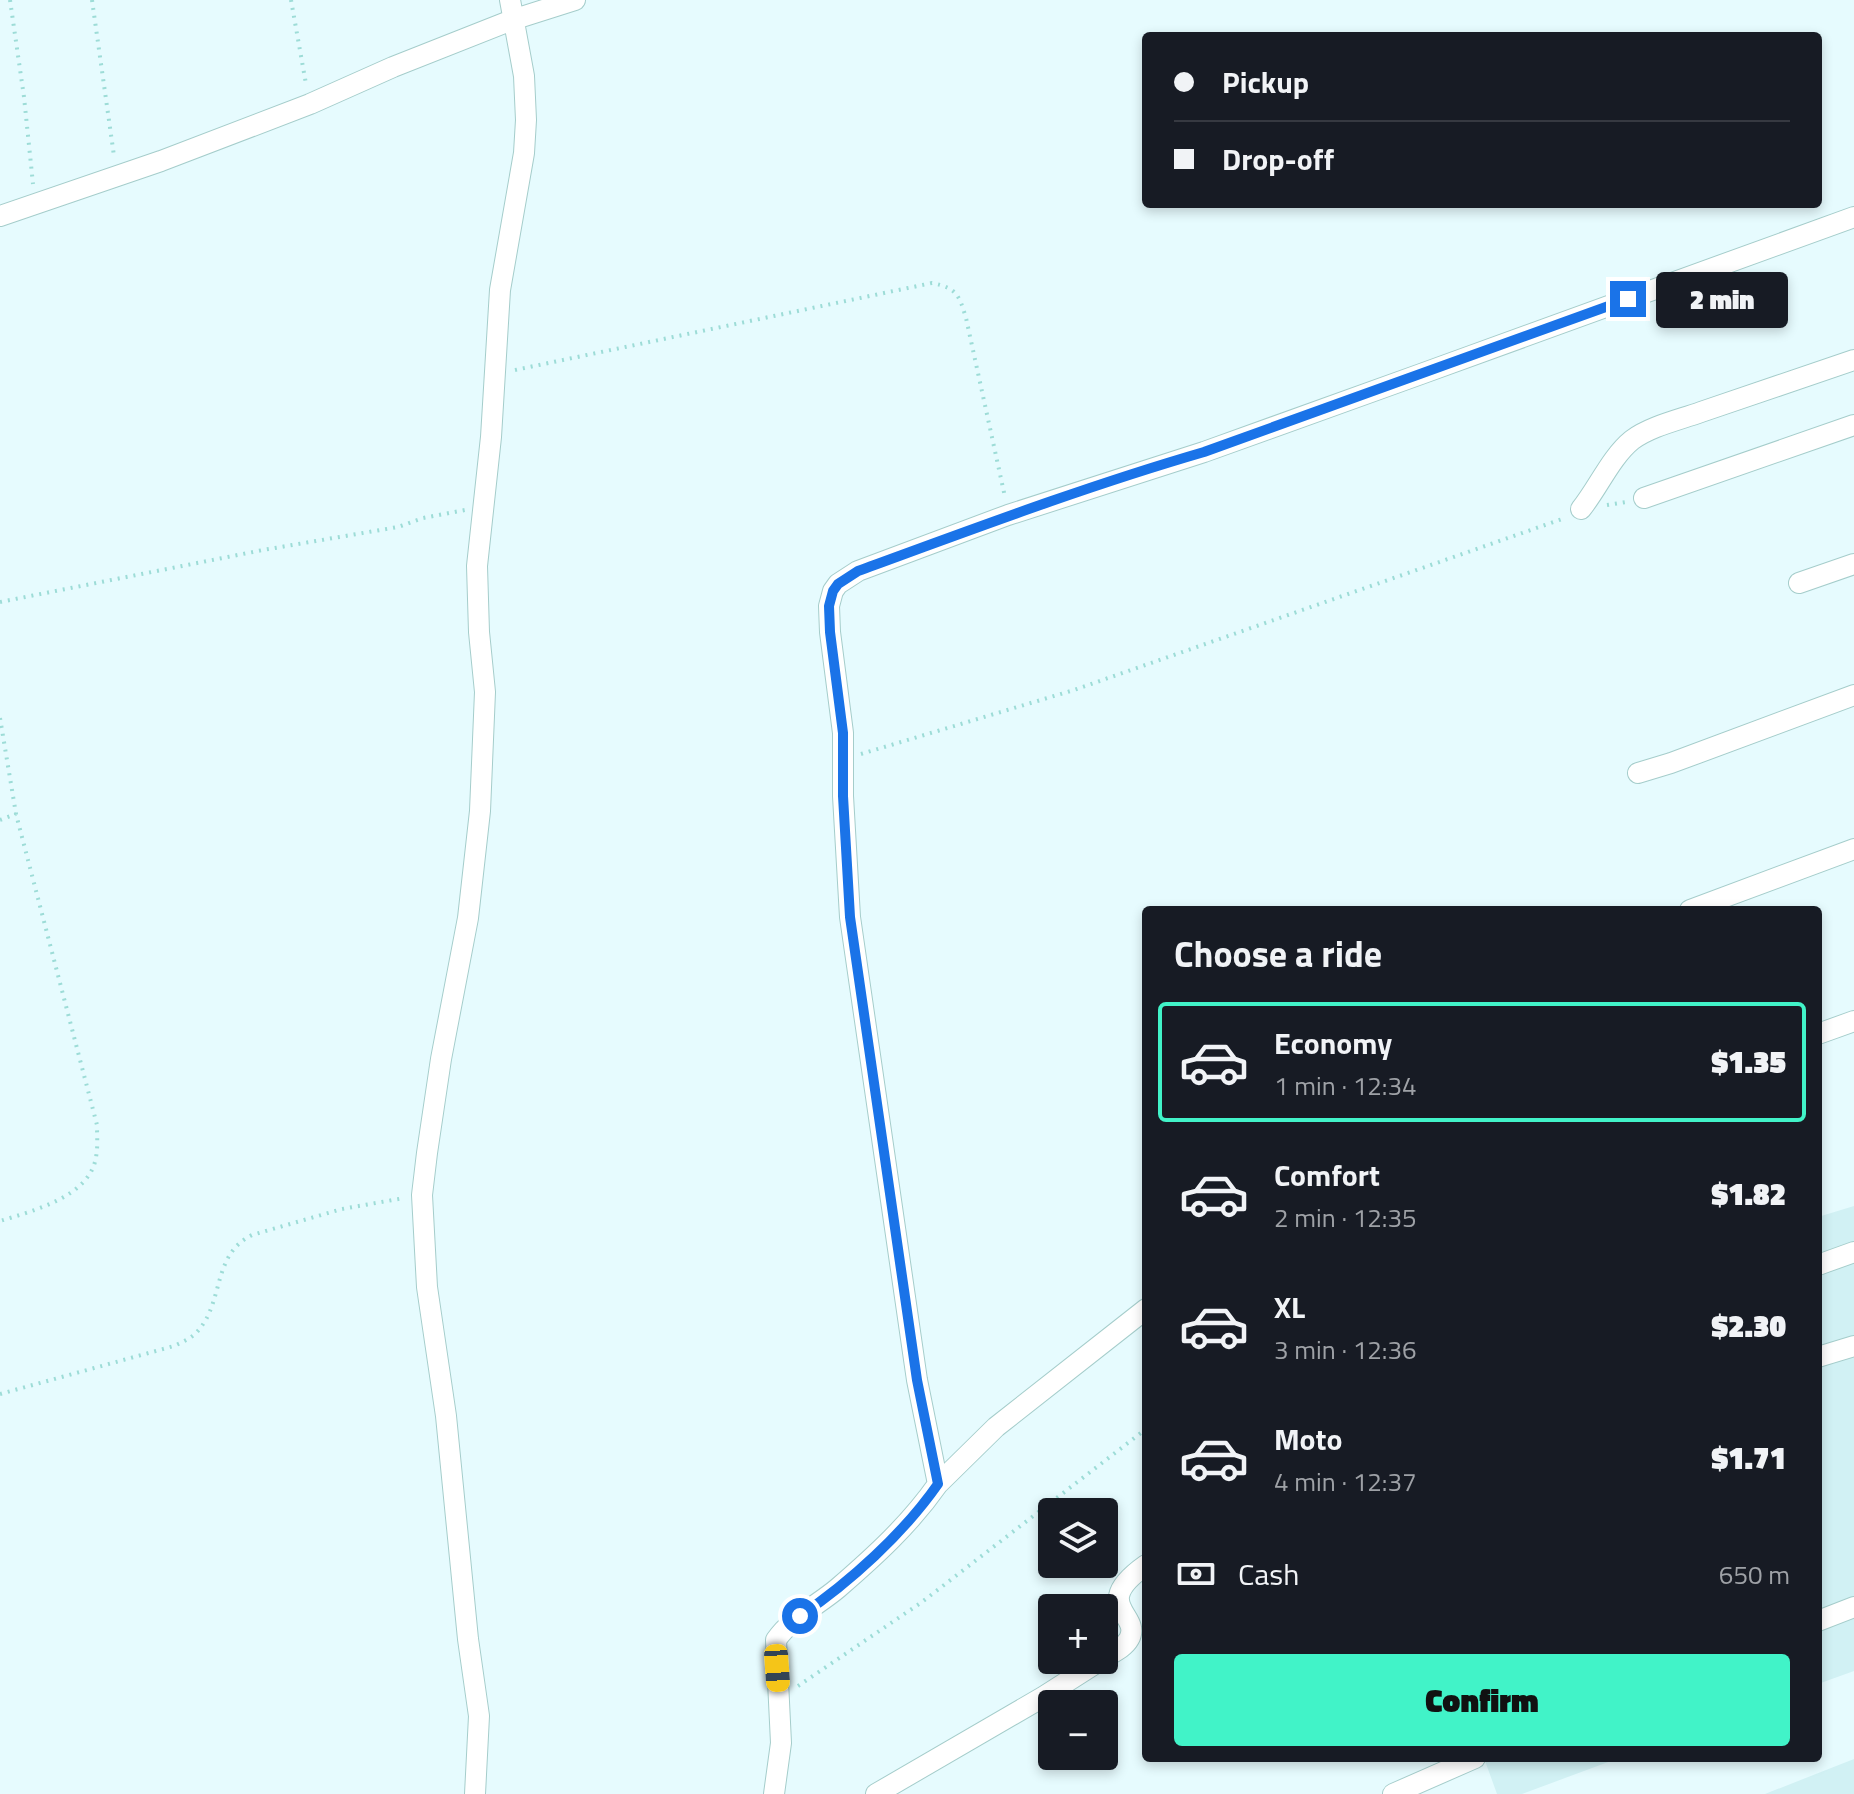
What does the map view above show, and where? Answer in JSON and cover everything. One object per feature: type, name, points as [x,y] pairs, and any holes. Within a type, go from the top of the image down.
[{"type":"street","points":[[0,216],[117,177],[310,104],[511,10],[575,0]]},
{"type":"street","points":[[475,1794],[479,1716],[468,1639],[446,1416],[427,1287],[422,1195],[443,1047],[468,918],[480,811],[485,692],[477,566],[491,437],[500,290],[524,153],[526,120],[524,76],[511,10]]},
{"type":"street","points":[[938,1484],[917,1380],[850,917],[844,826],[843,733],[830,632],[829,606],[833,591],[858,571],[1008,515],[1204,452],[1854,217]]},
{"type":"street","points":[[1581,509],[1617,455],[1636,438],[1854,360]]},
{"type":"street","points":[[1644,498],[1854,425]]},
{"type":"street","points":[[1799,583],[1854,564]]},
{"type":"street","points":[[1638,773],[1854,695]]},
{"type":"street","points":[[1701,906],[1854,849]]},
{"type":"street","points":[[1822,1033],[1854,1021]]},
{"type":"street","points":[[1822,1264],[1854,1252]]},
{"type":"street","points":[[774,1794],[781,1743],[775,1646],[786,1626],[839,1587],[894,1536],[916,1514],[938,1484],[996,1427],[1142,1312]]},
{"type":"street","points":[[1822,1356],[1854,1346]]},
{"type":"street","points":[[1118,1649],[1125,1645],[1132,1632],[1118,1597],[1128,1580],[1142,1568]]},
{"type":"street","points":[[1822,1619],[1854,1607]]},
{"type":"street","points":[[876,1794],[1079,1674]]},
{"type":"street","points":[[1393,1794],[1466,1762]]},
{"type":"path","points":[[10,0],[35,205]]},
{"type":"path","points":[[92,0],[117,177]]},
{"type":"path","points":[[291,0],[310,104]]},
{"type":"path","points":[[493,375],[914,286],[932,283],[946,286],[955,291],[966,318],[1008,515]]},
{"type":"path","points":[[843,760],[1074,690],[1440,563],[1581,509],[1644,498]]},
{"type":"path","points":[[0,602],[398,527],[484,507]]},
{"type":"path","points":[[0,718],[16,814],[97,1125],[96,1160],[84,1184],[48,1206],[0,1221]]},
{"type":"path","points":[[0,820],[16,814]]},
{"type":"path","points":[[0,1394],[174,1346],[186,1340],[196,1332],[210,1311],[227,1258],[234,1247],[252,1235],[342,1209],[422,1195]]},
{"type":"path","points":[[779,1698],[922,1602],[1142,1432]]},
{"type":"shaded area","points":[[1854,1206],[1854,1671],[1822,1683],[1822,1216]]},
{"type":"shaded area","points":[[1854,1759],[1854,1794],[1765,1794]]},
{"type":"shaded area","points":[[1485,1762],[1608,1762],[1522,1794],[1497,1794]]},
{"type":"route","points":[[800,1616],[839,1587],[894,1536],[923,1506],[938,1484],[917,1380],[850,917],[844,826],[843,733],[830,632],[829,606],[833,591],[858,571],[1008,515],[1204,452],[1628,299]]}]
